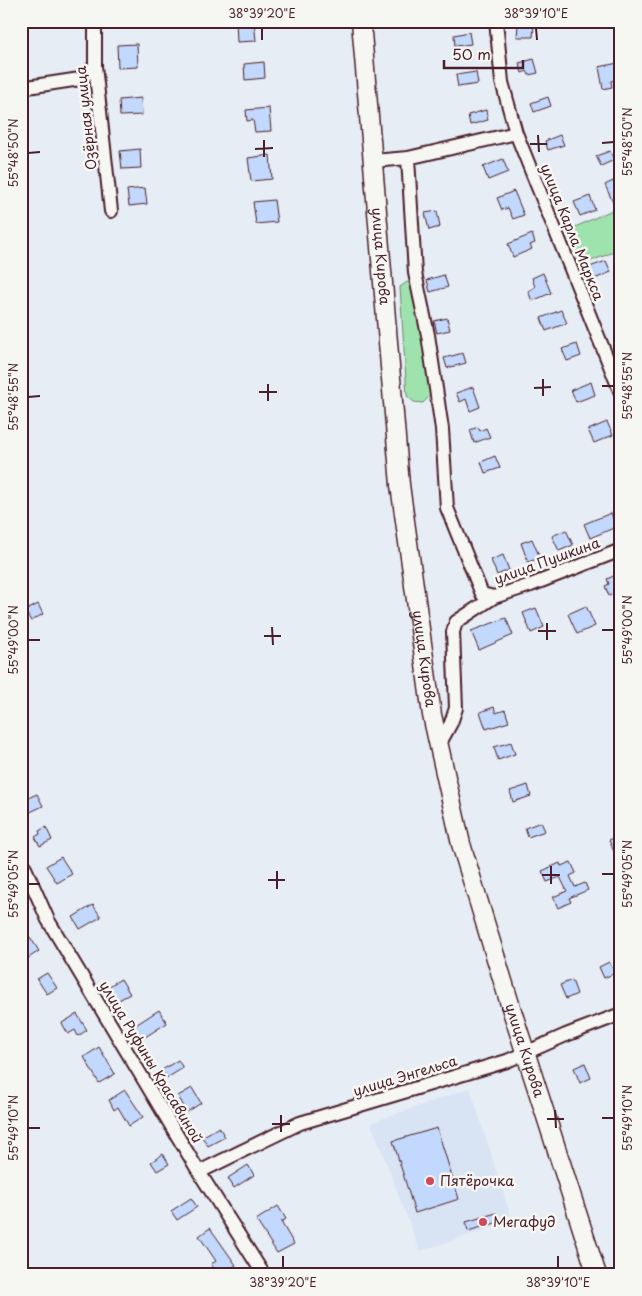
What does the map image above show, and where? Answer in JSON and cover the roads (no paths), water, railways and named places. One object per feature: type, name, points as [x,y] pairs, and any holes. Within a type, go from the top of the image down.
[{"type":"main road","name":"улица Кирова","points":[[360,21],[400,485],[432,715],[461,844],[597,1275]]},
{"type":"street","name":"Озёрная улица","points":[[95,21],[95,66],[111,211]]},
{"type":"street","name":"улица Карла Маркса","points":[[496,21],[502,82],[516,132],[621,393]]},
{"type":"street","points":[[21,88],[80,78],[95,66]]},
{"type":"street","points":[[373,160],[408,158],[516,132]]},
{"type":"street","points":[[408,158],[415,273],[428,335],[442,429],[447,508],[488,595]]},
{"type":"street","name":"улица Пушкина","points":[[438,746],[451,723],[456,708],[453,632],[456,622],[488,595],[531,585],[621,550]]},
{"type":"street","name":"улица Руфины Красавиной","points":[[21,860],[48,920],[199,1172],[264,1275]]},
{"type":"street","name":"улица Энгельса","points":[[199,1172],[300,1123],[507,1061],[621,1014]]},
{"type":"place","name":"Пятёрочка","points":[[430,1181]]},
{"type":"place","name":"Мегафуд","points":[[483,1222]]}]
